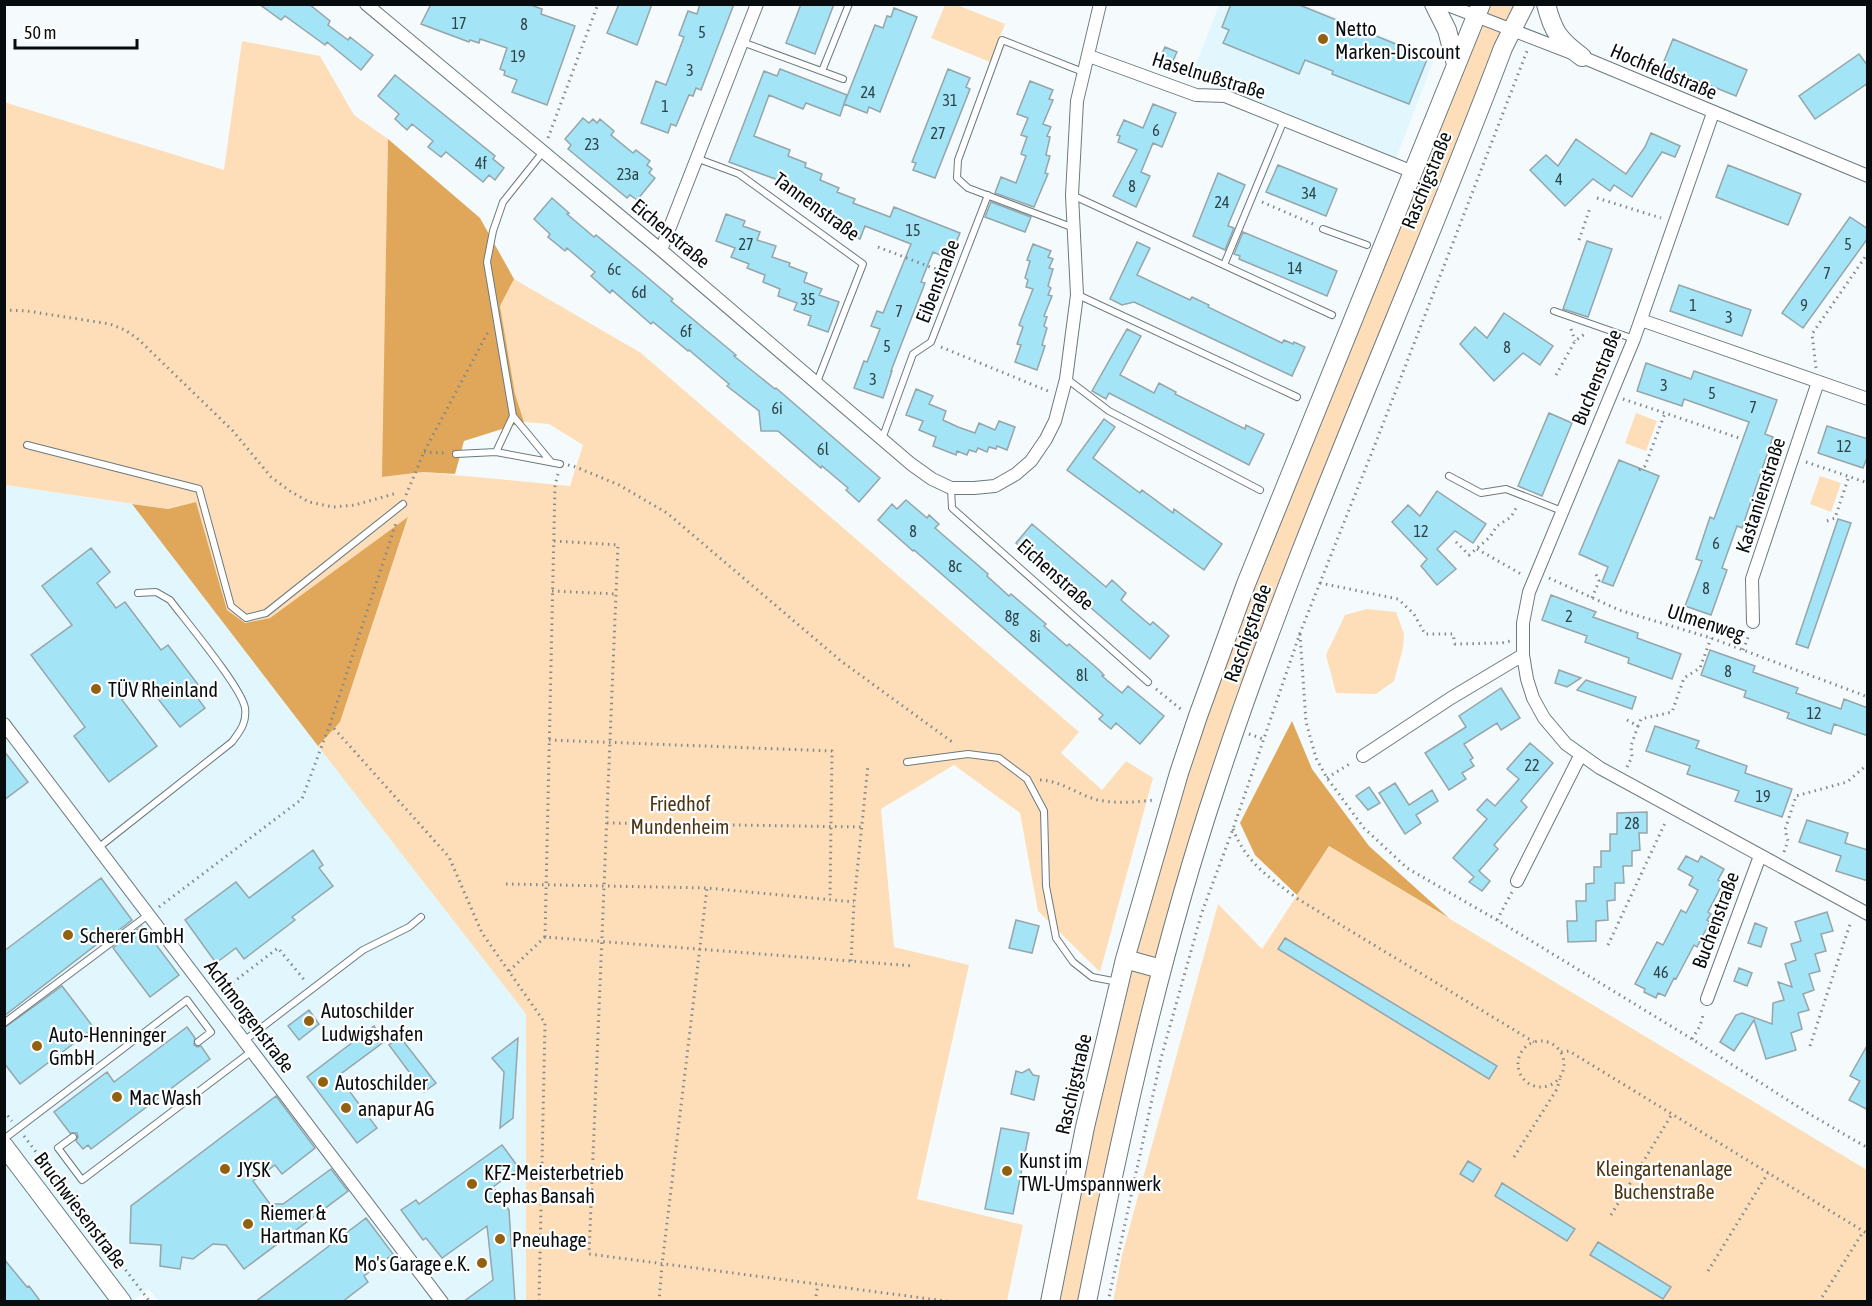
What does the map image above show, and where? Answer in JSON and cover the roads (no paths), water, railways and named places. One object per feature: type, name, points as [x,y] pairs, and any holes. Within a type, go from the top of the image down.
[{"type":"street","name":"Eichenstraße","points":[[366,4],[661,250],[911,464],[932,479],[951,488],[995,486],[1016,474],[1031,460],[1055,422],[1066,379],[1077,295],[1072,195],[1077,101],[1100,4]]},
{"type":"street","points":[[661,250],[757,4]]},
{"type":"street","points":[[1434,4],[1447,30],[1456,64]]},
{"type":"street","name":"Hochfeldstraße","points":[[1445,4],[1479,11],[1510,30],[1582,57],[1868,176]]},
{"type":"street","name":"Raschigstraße","points":[[1087,1302],[1105,1211],[1161,969],[1215,787],[1282,599],[1510,30],[1525,4]]},
{"type":"street","points":[[1546,4],[1556,34],[1582,57]]},
{"type":"street","name":"Raschigstraße","points":[[1050,1302],[1085,1127],[1119,982],[1179,773],[1242,595],[1479,11]]},
{"type":"street","name":"Haselnußstraße","points":[[1089,56],[1196,95],[1225,96],[1413,172]]},
{"type":"street","name":"Buchenstraße","points":[[1713,113],[1634,339],[1535,577],[1524,611],[1523,656],[1527,679],[1533,698],[1554,731],[1580,756],[1620,780],[1868,914]]},
{"type":"street","points":[[1641,320],[1868,399]]},
{"type":"street","name":"Kastanienstraße","points":[[1754,622],[1752,579],[1818,382]]},
{"type":"street","points":[[1362,756],[1451,698],[1523,656]]},
{"type":"street","name":"Achtmorgenstraße","points":[[4,724],[442,1302]]},
{"type":"street","points":[[1518,881],[1580,756]]},
{"type":"street","name":"Buchenstraße","points":[[1707,999],[1760,856]]},
{"type":"street","points":[[1125,959],[1161,969]]},
{"type":"street","name":"Bruchwiesenstraße","points":[[4,1146],[122,1302]]},
{"type":"lane","points":[[822,71],[849,4]]},
{"type":"lane","points":[[1074,228],[968,188],[957,178],[958,160],[1002,40],[1084,72]]},
{"type":"lane","points":[[742,42],[843,79]]},
{"type":"lane","name":"Haselnußstraße","points":[[1224,265],[1284,120]]},
{"type":"lane","points":[[543,152],[503,202],[493,231],[487,262],[513,416],[551,462]]},
{"type":"lane","name":"Tannenstraße","points":[[696,158],[739,174],[863,264],[816,383]]},
{"type":"lane","name":"Eibenstraße","points":[[882,439],[913,354],[931,342],[988,195]]},
{"type":"lane","points":[[1072,195],[1332,315]]},
{"type":"lane","points":[[1323,229],[1367,245]]},
{"type":"lane","points":[[1077,295],[1297,397]]},
{"type":"lane","points":[[1554,312],[1634,339]]},
{"type":"lane","points":[[1066,379],[1108,411],[1260,490]]},
{"type":"lane","points":[[496,452],[513,416]]},
{"type":"lane","points":[[27,445],[199,489],[231,606],[246,618],[266,613],[403,504]]},
{"type":"lane","points":[[456,454],[496,452],[560,464]]},
{"type":"lane","points":[[1449,476],[1481,493],[1506,489],[1562,511]]},
{"type":"lane","name":"Eichenstraße","points":[[951,488],[952,508],[1148,682]]},
{"type":"lane","points":[[98,848],[232,742],[244,726],[245,707],[236,687],[170,600],[156,592],[138,593]]},
{"type":"lane","points":[[907,762],[968,754],[999,758],[1027,779],[1044,811],[1046,886],[1056,938],[1073,962],[1092,977],[1119,982]]},
{"type":"lane","points":[[4,1023],[149,915]]},
{"type":"lane","points":[[73,1137],[58,1148],[82,1180],[248,1046],[314,988],[363,950],[409,927],[421,917]]},
{"type":"lane","points":[[4,1139],[187,1000],[211,1032],[198,1042]]},
{"type":"place","name":"Netto Marken-Discount","points":[[1323,39]]},
{"type":"place","name":"TÜV Rheinland","points":[[96,689]]},
{"type":"place","name":"Scherer GmbH","points":[[68,935]]},
{"type":"place","name":"Autoschilder Ludwigshafen","points":[[309,1021]]},
{"type":"place","name":"Auto-Henninger GmbH","points":[[37,1046]]},
{"type":"place","name":"Autoschilder","points":[[323,1082]]},
{"type":"place","name":"Mac Wash","points":[[117,1097]]},
{"type":"place","name":"anapur AG","points":[[346,1108]]},
{"type":"place","name":"JYSK","points":[[225,1169]]},
{"type":"place","name":"Kunst im TWL-Umspannwerk","points":[[1007,1171]]},
{"type":"place","name":"KFZ-Meisterbetrieb Cephas Bansah","points":[[472,1184]]},
{"type":"place","name":"Riemer & Hartman KG","points":[[248,1224]]},
{"type":"place","name":"Pneuhage","points":[[500,1239]]},
{"type":"place","name":"Mo's Garage e.K.","points":[[482,1263]]},
{"type":"park label","name":"Friedhof Mundenheim","points":[[680,814]]},
{"type":"park label","name":"Kleingartenanlage Buchenstraße","points":[[1664,1180]]}]
